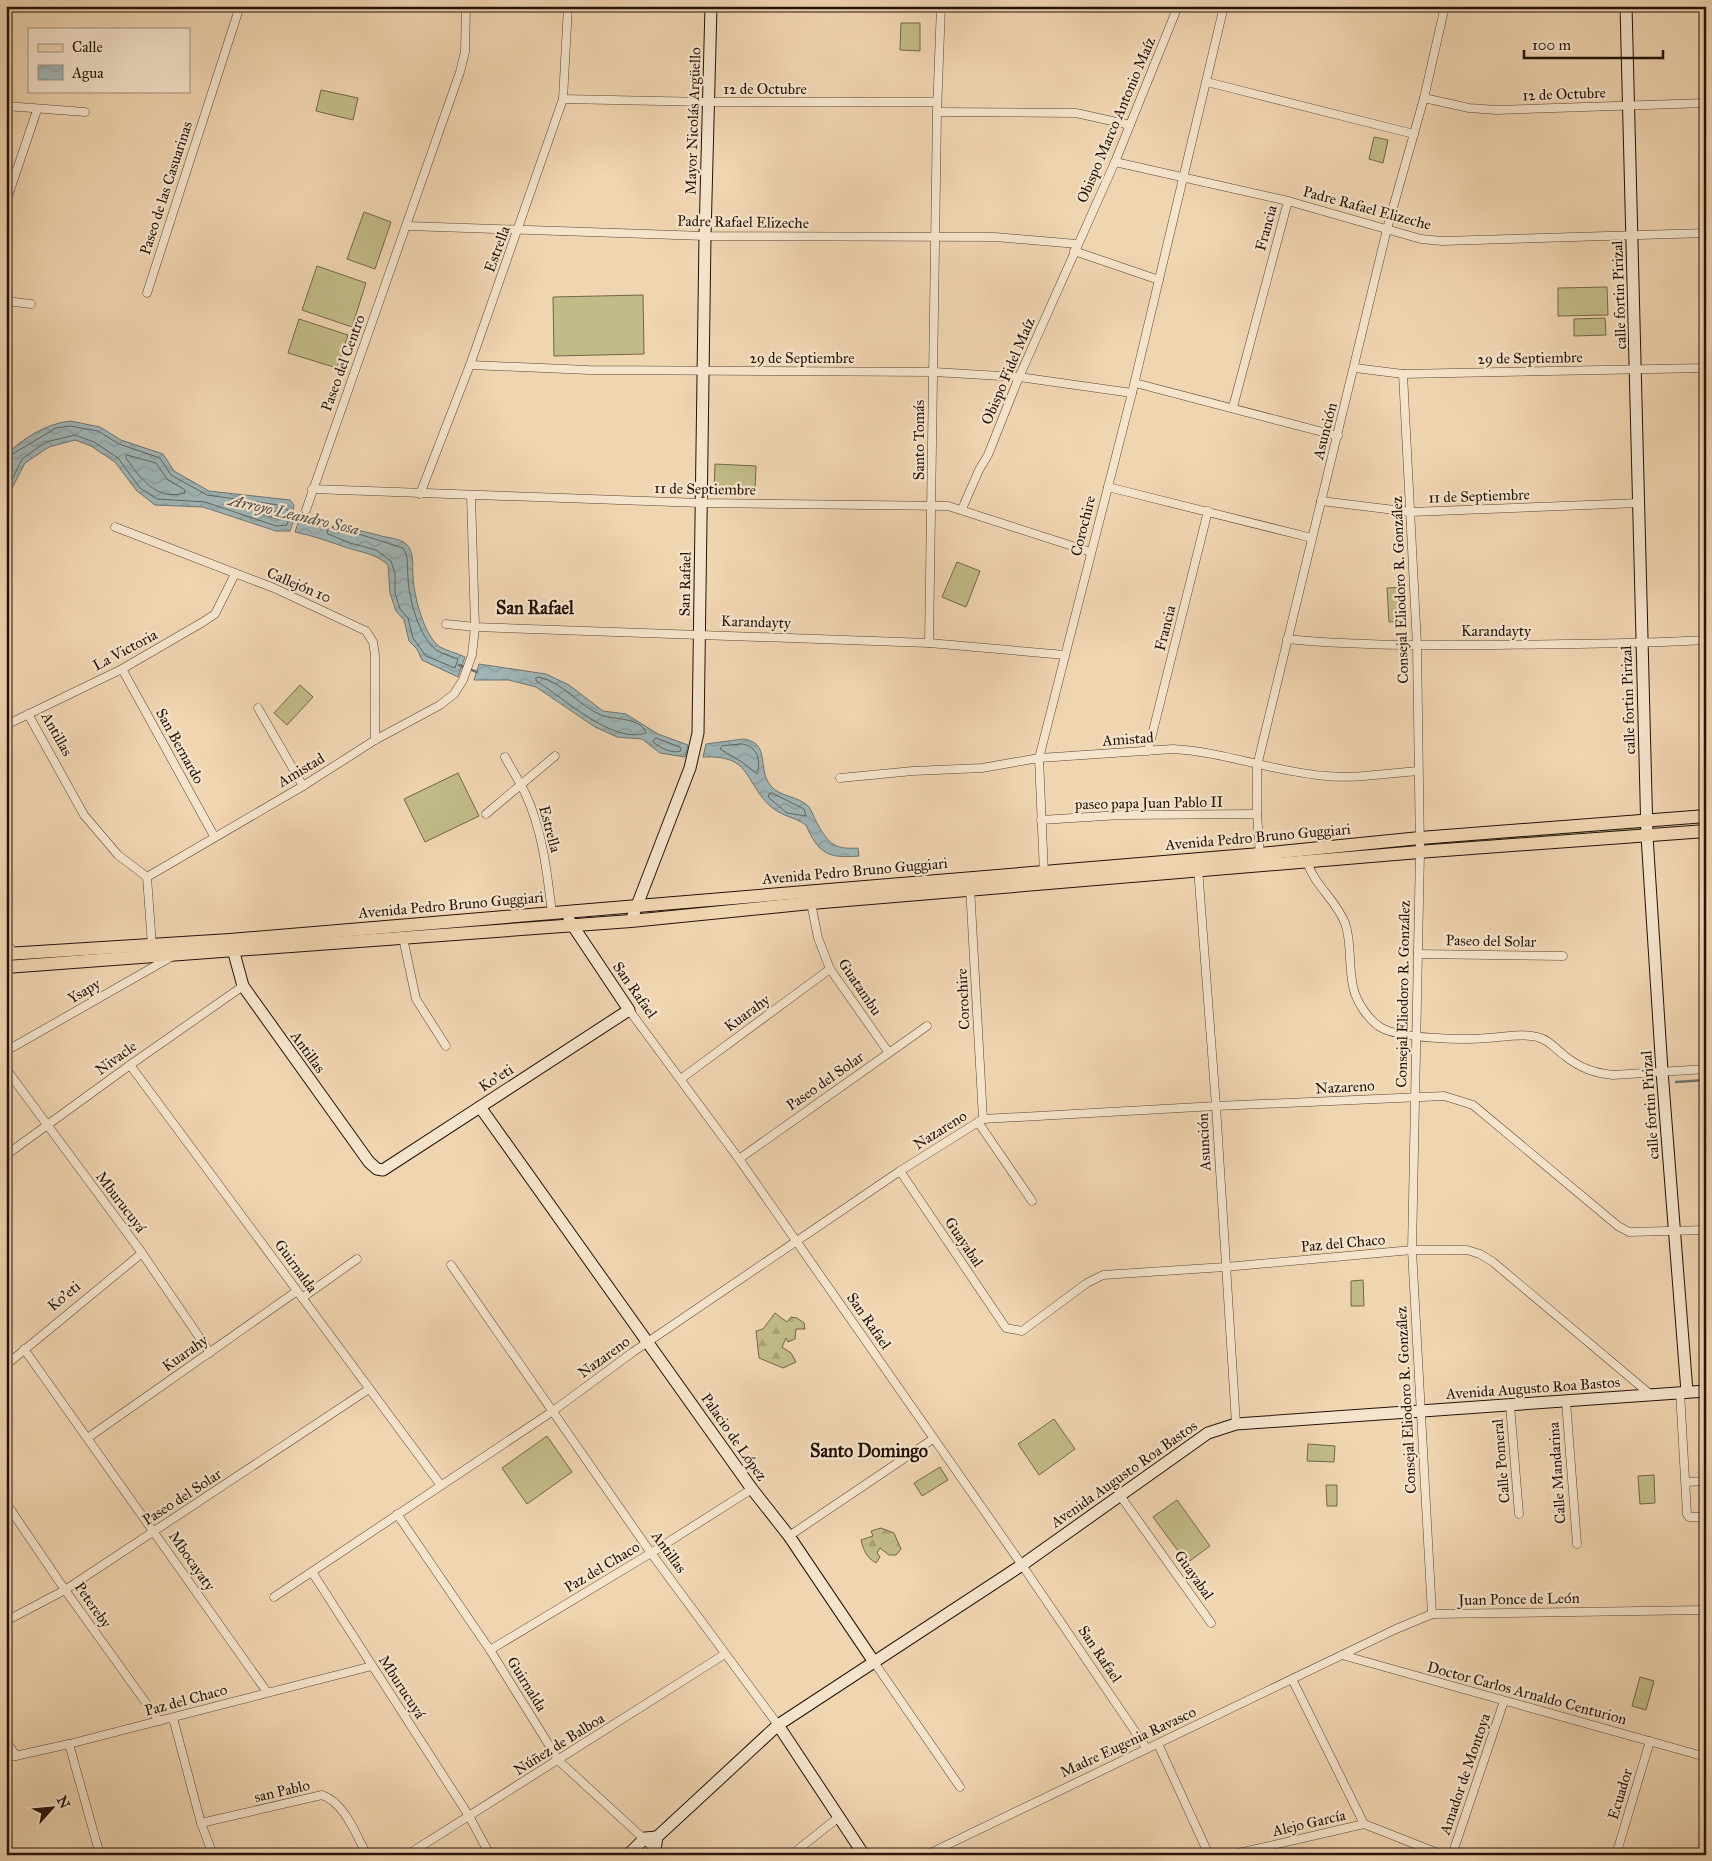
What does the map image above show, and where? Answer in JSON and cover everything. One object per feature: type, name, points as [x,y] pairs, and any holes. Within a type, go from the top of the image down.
[{"type":"main road","name":"Avenida Pedro Bruno Guggiari","points":[[12,966],[175,955],[232,946],[558,912],[970,884],[1260,860],[1420,838],[1706,816]]},
{"type":"main road","name":"Avenida Pedro Bruno Guggiari","points":[[1260,860],[1307,862],[1706,831]]},
{"type":"main road","name":"Avenida Pedro Bruno Guggiari","points":[[10,954],[152,946],[232,946],[403,938],[572,926],[811,903],[970,884]]},
{"type":"street","name":"Paseo de las Casuarinas","points":[[147,293],[240,6]]},
{"type":"street","name":"Paseo del Centro","points":[[306,510],[408,226],[460,72],[465,52],[466,6]]},
{"type":"street","name":"Estrella","points":[[420,494],[470,365],[563,99],[568,6]]},
{"type":"street","name":"Mayor Nicolás Argüello","points":[[705,236],[711,6]]},
{"type":"street","name":"Santo Tomás","points":[[930,643],[937,112],[941,6]]},
{"type":"street","name":"Obispo Marco Antonio Maíz","points":[[1076,247],[1115,162],[1178,6]]},
{"type":"street","name":"Corochire","points":[[1044,878],[1039,758],[1135,382],[1224,6]]},
{"type":"street","name":"Asunción","points":[[1260,860],[1257,814],[1258,766],[1387,229],[1424,98],[1444,6]]},
{"type":"street","name":"calle fortin Pirizal","points":[[1626,6],[1647,820],[1662,1071],[1675,1232],[1684,1392],[1687,1514],[1689,1517],[1706,1518]]},
{"type":"street","points":[[1206,82],[1414,134]]},
{"type":"street","name":"12 de Octubre","points":[[1424,98],[1469,108],[1497,110],[1706,103]]},
{"type":"street","name":"12 de Octubre","points":[[563,99],[708,102],[938,102]]},
{"type":"street","points":[[6,106],[37,110],[85,112]]},
{"type":"street","points":[[6,202],[37,110]]},
{"type":"street","points":[[937,112],[1076,113],[1130,125]]},
{"type":"street","name":"Padre Rafael Elizeche","points":[[1115,162],[1288,202],[1422,238],[1442,241],[1706,232]]},
{"type":"street","name":"Francia","points":[[1233,407],[1288,202]]},
{"type":"street","name":"Padre Rafael Elizeche","points":[[408,226],[705,236],[994,238],[1076,247],[1159,280]]},
{"type":"street","name":"San Rafael","points":[[631,921],[690,768],[698,734],[705,236]]},
{"type":"street","name":"Obispo Fidel Maíz","points":[[962,509],[979,470],[988,455],[1019,377],[1076,247]]},
{"type":"street","points":[[6,301],[31,304]]},
{"type":"street","name":"29 de Septiembre","points":[[470,365],[704,371],[934,372],[1019,377],[1132,393]]},
{"type":"street","name":"29 de Septiembre","points":[[1355,368],[1403,374],[1706,368]]},
{"type":"street","name":"Consejal Eliodoro R. González","points":[[1403,374],[1417,645],[1420,838],[1412,1250],[1432,1614]]},
{"type":"street","points":[[1135,382],[1338,436]]},
{"type":"street","points":[[1108,488],[1312,538]]},
{"type":"street","name":"11 de Septiembre","points":[[312,489],[701,503],[933,506],[962,509],[1091,552]]},
{"type":"street","points":[[471,496],[474,627]]},
{"type":"street","name":"11 de Septiembre","points":[[1321,501],[1411,512],[1639,503]]},
{"type":"street","name":"Francia","points":[[1148,751],[1208,511]]},
{"type":"street","name":"Callejón 10","points":[[115,527],[283,592],[356,624],[366,632],[373,642],[375,655],[375,740]]},
{"type":"street","name":"La Victoria","points":[[6,725],[122,668],[204,622],[215,614],[235,574]]},
{"type":"street","name":"Karandayty","points":[[446,624],[474,627],[930,643],[1065,655]]},
{"type":"street","name":"Amistad","points":[[147,877],[214,836],[303,786],[375,740],[440,705],[454,694],[463,680],[472,655],[474,627]]},
{"type":"street","name":"Karandayty","points":[[1287,639],[1335,644],[1417,645],[1641,643],[1706,640]]},
{"type":"street","name":"San Bernardo","points":[[122,668],[214,836]]},
{"type":"street","points":[[258,708],[303,786]]},
{"type":"street","name":"Antillas","points":[[28,714],[84,815],[118,855],[147,877]]},
{"type":"street","name":"Amistad","points":[[840,778],[913,771],[982,768],[1039,758],[1194,750],[1258,766],[1327,776],[1418,771]]},
{"type":"street","points":[[486,814],[522,786],[555,756]]},
{"type":"street","name":"Estrella","points":[[505,757],[522,786],[535,818],[558,912]]},
{"type":"street","name":"paseo papa Juan Pablo II","points":[[1042,820],[1121,815],[1257,814]]},
{"type":"street","points":[[1307,862],[1318,885],[1336,908],[1345,924],[1352,981],[1360,1004],[1378,1026],[1388,1031],[1465,1040],[1520,1035],[1538,1037],[1589,1071],[1613,1075],[1706,1069]]},
{"type":"street","name":"Asunción","points":[[1198,865],[1216,1106],[1236,1424]]},
{"type":"street","points":[[147,877],[152,946]]},
{"type":"street","name":"Corochire","points":[[970,884],[981,1121]]},
{"type":"street","name":"Guatambu","points":[[811,903],[818,938],[830,969],[889,1052]]},
{"type":"street","name":"San Rafael","points":[[558,912],[572,926],[629,1010],[682,1078],[1022,1565],[1147,1749]]},
{"type":"street","points":[[403,938],[416,999],[446,1046]]},
{"type":"street","points":[[6,940],[12,966]]},
{"type":"street","name":"Antillas","points":[[232,946],[243,986],[369,1162],[380,1170]]},
{"type":"street","name":"Paseo del Solar","points":[[1418,954],[1563,956]]},
{"type":"street","name":"Ysapy","points":[[6,1051],[175,955]]},
{"type":"street","name":"Kuarahy","points":[[682,1078],[830,969]]},
{"type":"street","name":"Nivacle","points":[[6,1155],[243,986]]},
{"type":"street","name":"Ko'eti","points":[[380,1170],[401,1160],[629,1010]]},
{"type":"street","name":"Paseo del Solar","points":[[739,1159],[927,1026]]},
{"type":"street","name":"Guirnalda","points":[[130,1065],[440,1484]]},
{"type":"street","name":"Mburucuyá","points":[[6,1070],[142,1253],[210,1353]]},
{"type":"street","name":"Nazareno","points":[[274,1597],[440,1484],[553,1411],[649,1342],[900,1171],[981,1121],[1216,1106],[1444,1096],[1474,1105],[1618,1226],[1629,1232],[1706,1230]]},
{"type":"street","name":"Palacio de López","points":[[480,1107],[752,1488],[789,1536],[960,1787]]},
{"type":"street","points":[[981,1121],[1032,1201]]},
{"type":"street","name":"Guayabal","points":[[900,1171],[1006,1328]]},
{"type":"street","name":"Paz del Chaco","points":[[1006,1328],[1022,1331],[1087,1282],[1103,1275],[1225,1267],[1412,1250],[1467,1250],[1480,1254],[1494,1262],[1651,1395]]},
{"type":"street","name":"Ko'eti","points":[[6,1364],[142,1253]]},
{"type":"street","points":[[302,1298],[357,1260]]},
{"type":"street","name":"Antillas","points":[[451,1265],[651,1553],[778,1725],[864,1855]]},
{"type":"street","name":"Kuarahy","points":[[89,1437],[297,1291]]},
{"type":"street","name":"Mbocayaty","points":[[24,1348],[89,1437],[267,1692]]},
{"type":"street","name":"Paseo del Solar","points":[[6,1621],[65,1590],[370,1389]]},
{"type":"street","name":"Avenida Augusto Roa Bastos","points":[[657,1837],[778,1725],[1022,1565],[1119,1494],[1208,1433],[1236,1424],[1706,1391]]},
{"type":"street","name":"Calle Mandarina","points":[[1566,1401],[1576,1544]]},
{"type":"street","name":"Calle Pomeral","points":[[1510,1405],[1519,1514]]},
{"type":"street","points":[[789,1536],[933,1439]]},
{"type":"street","points":[[1686,1482],[1706,1481]]},
{"type":"street","name":"Paz del Chaco","points":[[490,1650],[651,1553],[752,1488]]},
{"type":"street","name":"Guayabal","points":[[1119,1494],[1211,1623]]},
{"type":"street","name":"Petereby","points":[[6,1503],[65,1590],[159,1721]]},
{"type":"street","name":"Guirnalda","points":[[397,1514],[490,1650],[559,1761],[645,1838],[652,1852]]},
{"type":"street","name":"Mburucuyá","points":[[312,1572],[469,1816],[487,1854]]},
{"type":"street","name":"Juan Ponce de León","points":[[1342,1655],[1432,1614],[1706,1610]]},
{"type":"street","name":"Núñez de Balboa","points":[[407,1855],[559,1761],[725,1654]]},
{"type":"street","name":"Madre Eugenia Ravasco","points":[[926,1855],[1342,1655]]},
{"type":"street","name":"Doctor Carlos Arnaldo Centurion","points":[[1342,1655],[1706,1756]]},
{"type":"street","name":"Paz del Chaco","points":[[6,1758],[173,1718],[372,1666]]},
{"type":"street","points":[[1292,1679],[1364,1824],[1443,1855]]},
{"type":"street","name":"Amador de Montoya","points":[[1452,1855],[1504,1701]]},
{"type":"street","points":[[173,1718],[201,1823],[213,1855]]},
{"type":"street","name":"Ecuador","points":[[1616,1855],[1650,1741]]},
{"type":"street","points":[[6,1742],[16,1756]]},
{"type":"street","points":[[69,1744],[100,1855]]},
{"type":"street","points":[[1158,1744],[1209,1855]]},
{"type":"street","name":"san Pablo","points":[[201,1823],[322,1795],[331,1798],[339,1806],[367,1855]]},
{"type":"street","points":[[791,1855],[839,1816]]},
{"type":"street","name":"Alejo García","points":[[1230,1855],[1364,1824]]},
{"type":"street","points":[[628,1855],[645,1838],[657,1837],[652,1852]]},
{"type":"green space","points":[[901,23],[920,23],[920,51],[900,50]]},
{"type":"green space","points":[[321,90],[358,98],[353,120],[316,111]]},
{"type":"green space","points":[[1374,137],[1388,140],[1383,163],[1369,159]]},
{"type":"green space","points":[[364,212],[391,222],[375,269],[347,259]]},
{"type":"green space","points":[[317,266],[366,283],[352,327],[302,310]]},
{"type":"green space","points":[[1607,287],[1608,315],[1558,316],[1558,288]]},
{"type":"green space","points":[[643,295],[644,354],[554,356],[553,297]]},
{"type":"green space","points":[[1605,318],[1606,335],[1574,336],[1574,319]]},
{"type":"green space","points":[[299,319],[348,335],[337,368],[288,353]]},
{"type":"green space","points":[[715,464],[756,466],[755,492],[714,491]]},
{"type":"green space","points":[[957,562],[980,571],[966,607],[942,597]]},
{"type":"green space","points":[[1404,587],[1406,621],[1389,622],[1387,588]]},
{"type":"green space","points":[[300,685],[313,697],[287,725],[274,713]]},
{"type":"green space","points":[[458,773],[479,816],[425,842],[404,799]]},
{"type":"green space","points":[[1640,827],[1640,830],[1432,846],[1431,844]]},
{"type":"green space","points":[[1363,1280],[1364,1306],[1351,1306],[1351,1281]]},
{"type":"green space","points":[[775,1313],[787,1322],[791,1317],[797,1318],[804,1323],[805,1329],[796,1329],[795,1339],[788,1342],[786,1338],[782,1347],[791,1353],[796,1362],[783,1368],[759,1358],[756,1331],[763,1329]]},
{"type":"green space","points":[[1054,1419],[1075,1449],[1039,1475],[1018,1444]]},
{"type":"green space","points":[[547,1436],[572,1472],[527,1504],[502,1468]]},
{"type":"green space","points":[[1308,1444],[1335,1446],[1334,1462],[1307,1461]]},
{"type":"green space","points":[[940,1467],[948,1480],[922,1496],[914,1483]]},
{"type":"green space","points":[[1654,1475],[1655,1503],[1640,1504],[1638,1476]]},
{"type":"green space","points":[[1326,1485],[1337,1485],[1337,1506],[1327,1506]]},
{"type":"green space","points":[[1177,1500],[1210,1546],[1187,1563],[1153,1517]]},
{"type":"green space","points":[[881,1528],[894,1533],[901,1549],[896,1555],[889,1555],[880,1548],[877,1553],[880,1557],[876,1563],[866,1553],[861,1540],[873,1536],[871,1531]]},
{"type":"green space","points":[[1640,1677],[1654,1681],[1646,1710],[1632,1706]]},
{"type":"water","points":[[70,421],[100,427],[121,440],[163,454],[174,471],[209,491],[290,500],[294,505],[293,513],[296,514],[290,531],[276,531],[203,507],[155,505],[137,491],[115,462],[91,446],[75,440],[49,447],[25,463],[6,500],[6,455],[35,433],[52,425]]},
{"type":"water","points":[[300,517],[397,539],[409,547],[412,555],[414,585],[418,605],[429,634],[440,647],[465,657],[458,677],[422,660],[417,649],[409,641],[404,620],[396,611],[390,593],[388,565],[369,554],[295,532]]},
{"type":"water","points":[[479,664],[546,674],[569,685],[603,711],[626,714],[658,734],[688,745],[685,757],[660,753],[642,739],[617,737],[595,727],[536,687],[509,680],[474,680]]},
{"type":"water","points":[[743,739],[752,741],[761,751],[764,772],[771,786],[775,790],[808,806],[827,839],[842,848],[858,848],[859,856],[839,856],[825,852],[815,842],[806,825],[778,812],[769,805],[738,764],[719,757],[703,757],[706,744]]},
{"type":"waterway","name":"Arroyo Leandro Sosa","points":[[459,665],[477,672]]},
{"type":"waterway","name":"Arroyo Leandro Sosa","points":[[1676,1082],[1706,1080]]},
{"type":"district","name":"San Rafael","points":[[535,608]]},
{"type":"district","name":"Santo Domingo","points":[[869,1451]]}]
